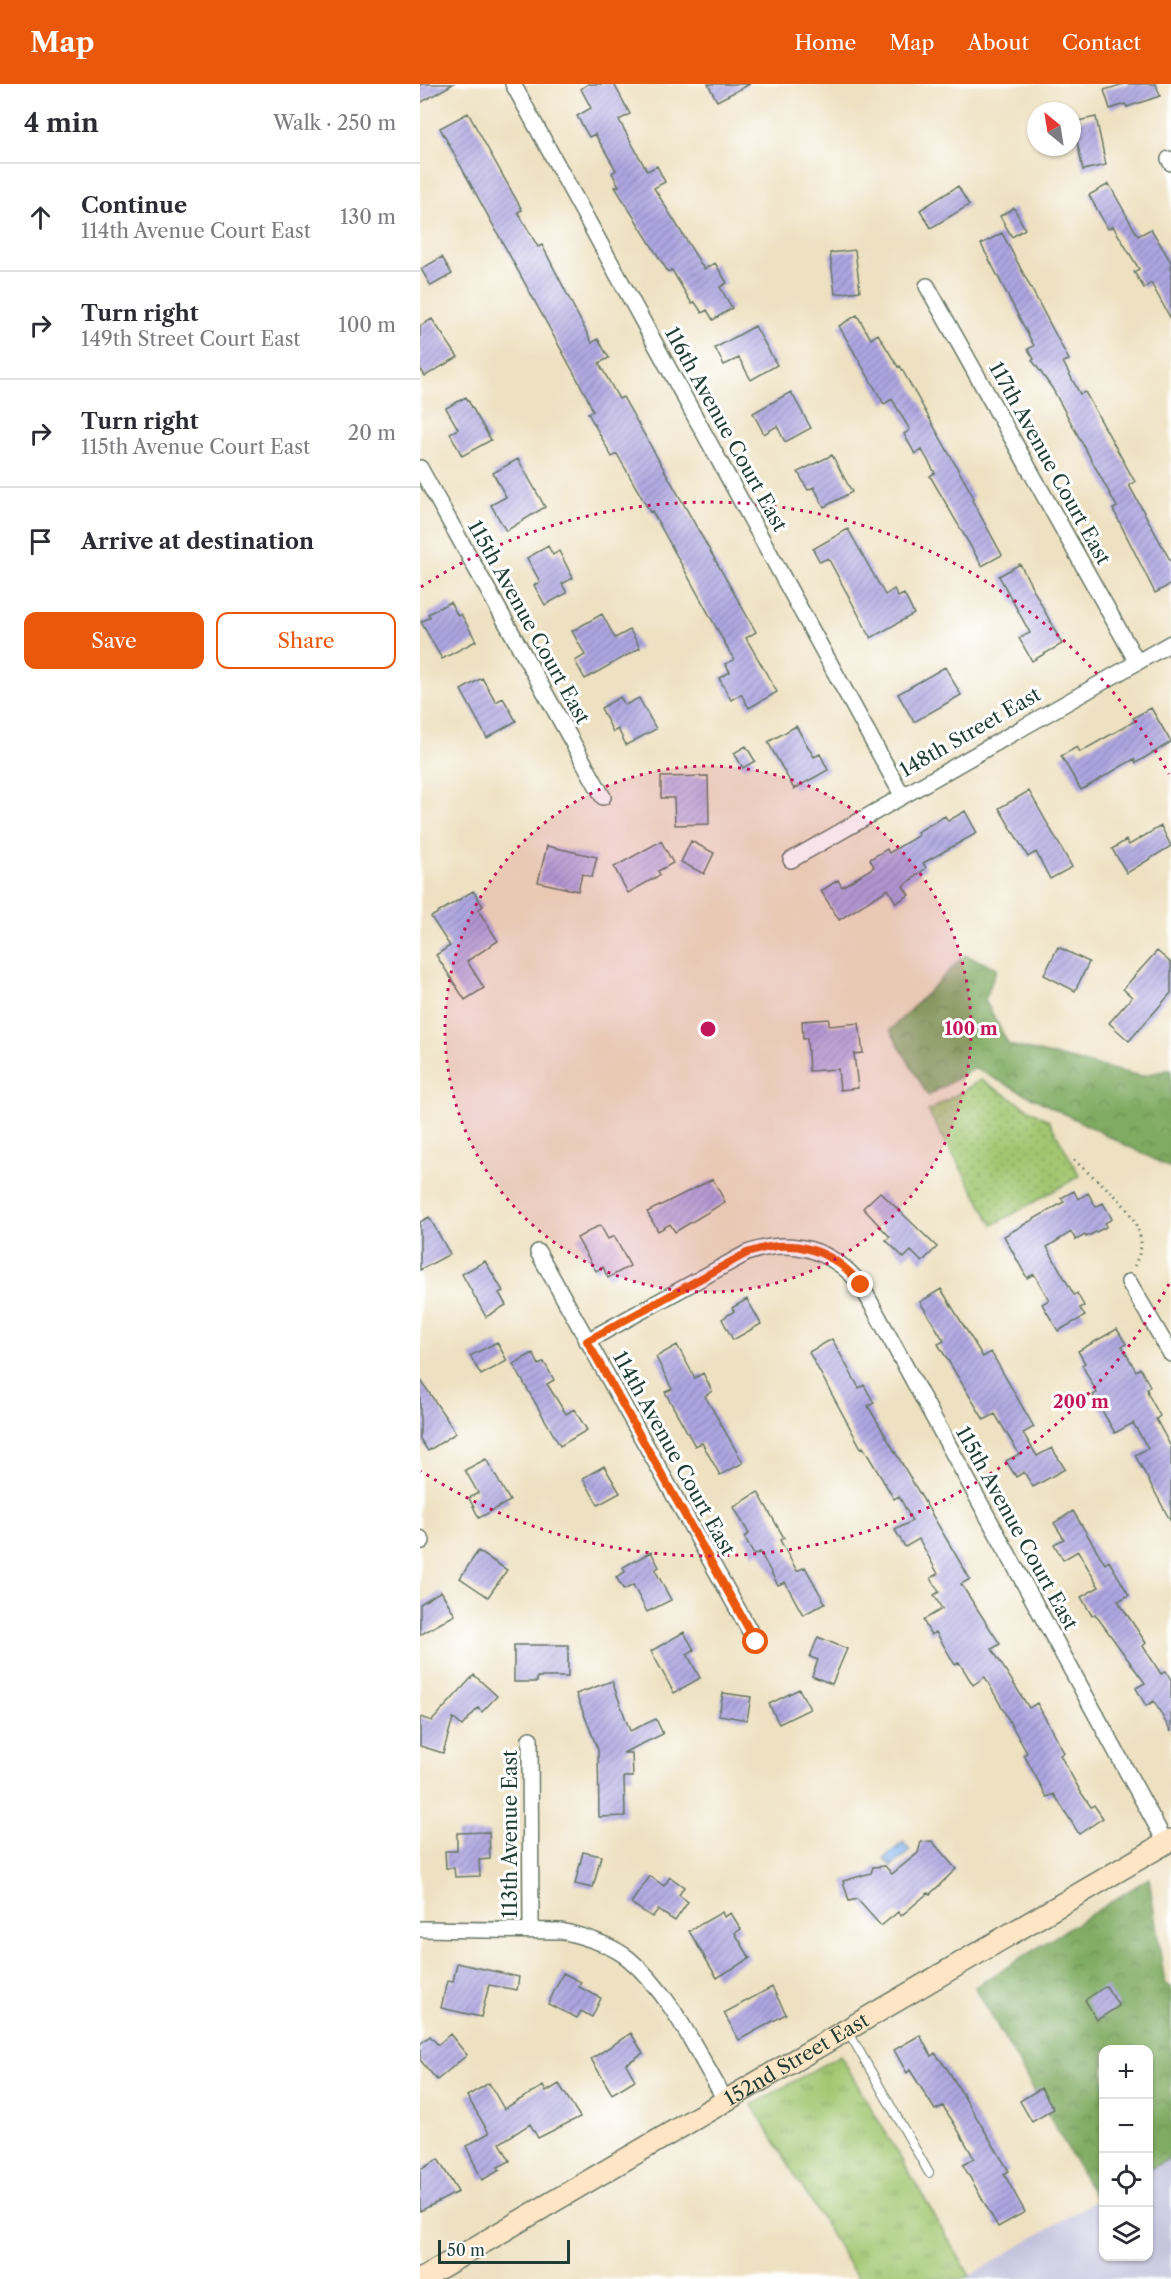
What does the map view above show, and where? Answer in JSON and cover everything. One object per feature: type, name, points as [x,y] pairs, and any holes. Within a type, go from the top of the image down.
[{"type":"main road","name":"152nd Street East","points":[[421,2279],[1168,1842]]},
{"type":"street","name":"116th Avenue Court East","points":[[513,84],[902,795]]},
{"type":"street","name":"117th Avenue Court East","points":[[927,286],[1137,662]]},
{"type":"street","name":"115th Avenue Court East","points":[[420,468],[603,797]]},
{"type":"street","name":"148th Street East","points":[[791,860],[1171,643]]},
{"type":"street","name":"115th Avenue Court East","points":[[587,1341],[747,1253],[776,1245],[815,1250],[840,1263],[861,1285],[1168,1842]]},
{"type":"street","name":"114th Avenue Court East","points":[[538,1252],[756,1642]]},
{"type":"street","points":[[1129,1282],[1171,1354]]},
{"type":"street","name":"113th Avenue East","points":[[530,1739],[531,1928]]},
{"type":"street","points":[[420,1929],[531,1928],[582,1936],[629,1959],[661,1992],[726,2101]]},
{"type":"lane","points":[[847,2030],[929,2173]]},
{"type":"path","points":[[1074,1160],[1113,1191],[1135,1224],[1141,1242],[1129,1282]]},
{"type":"shaded area","points":[[1171,2158],[1171,2279],[964,2279],[1099,2198],[1099,2261],[1153,2261],[1153,2167]]},
{"type":"green space","points":[[965,955],[997,968],[985,1000],[1009,1045],[1141,1076],[1171,1069],[1171,1168],[974,1068],[928,1096],[890,1030]]},
{"type":"green space","points":[[981,1080],[1049,1121],[1080,1176],[993,1225],[928,1111]]},
{"type":"green space","points":[[1149,1878],[1165,1984],[1171,1987],[1171,2158],[1153,2167],[1153,2045],[1099,2045],[1099,2199],[1097,2200],[975,1987]]},
{"type":"green space","points":[[840,2055],[970,2276],[964,2279],[858,2279],[752,2105]]},
{"type":"water","points":[[903,1842],[910,1851],[891,1867],[884,1858]]},
{"type":"building","points":[[420,84],[453,84],[420,103]]},
{"type":"building","points":[[588,84],[614,84],[630,114],[619,120],[647,171],[657,166],[665,182],[654,188],[704,269],[715,263],[727,283],[720,287],[732,308],[713,320],[707,310],[702,313],[695,302],[692,304],[672,270],[668,272],[615,187],[619,186],[612,173],[616,170],[595,134],[589,137],[577,116],[591,108],[581,89]]},
{"type":"building","points":[[708,84],[750,84],[717,101]]},
{"type":"building","points":[[1124,84],[1156,84],[1160,96],[1127,107],[1125,104],[1110,109],[1104,90]]},
{"type":"building","points":[[468,113],[522,210],[518,212],[538,247],[542,245],[592,343],[598,339],[609,358],[599,363],[619,399],[623,397],[756,632],[746,638],[777,692],[749,708],[741,694],[731,700],[719,678],[730,672],[725,664],[734,660],[652,511],[650,512],[617,454],[612,457],[588,413],[593,411],[587,397],[440,128]]},
{"type":"building","points":[[1096,117],[1106,165],[1083,170],[1080,156],[1081,120]]},
{"type":"building","points":[[1109,184],[1138,236],[1151,229],[1171,262],[1171,319],[1151,283],[1144,288],[1134,272],[1139,269],[1113,226],[1108,229],[1089,195]]},
{"type":"building","points":[[958,186],[969,205],[931,228],[920,210]]},
{"type":"building","points":[[1014,208],[1025,229],[1012,237],[1000,216]]},
{"type":"building","points":[[1002,233],[1069,360],[1063,362],[1080,394],[1085,392],[1135,482],[1129,485],[1171,562],[1171,584],[1155,593],[1113,509],[1117,507],[1052,388],[1032,360],[1034,359],[1028,349],[1034,346],[981,244]]},
{"type":"building","points":[[855,250],[860,291],[835,294],[830,253]]},
{"type":"building","points":[[442,257],[452,274],[431,286],[421,269]]},
{"type":"building","points":[[857,315],[871,339],[878,334],[898,367],[900,366],[974,498],[972,500],[1002,555],[982,566],[930,476],[935,473],[922,450],[915,454],[904,434],[910,430],[892,399],[884,404],[839,326]]},
{"type":"building","points":[[432,319],[458,357],[425,376],[420,368],[420,326]]},
{"type":"building","points":[[755,326],[777,365],[751,380],[739,358],[724,365],[715,348]]},
{"type":"building","points":[[791,392],[811,428],[785,442],[777,426],[764,434],[753,413]]},
{"type":"building","points":[[466,397],[491,440],[462,456],[450,433],[458,429],[446,408]]},
{"type":"building","points":[[832,455],[852,492],[824,507],[814,487],[808,490],[798,472]]},
{"type":"building","points":[[518,459],[545,507],[506,531],[491,505],[506,497],[493,473]]},
{"type":"building","points":[[848,529],[885,595],[894,589],[898,597],[904,594],[914,614],[871,638],[828,558],[820,562],[813,549]]},
{"type":"building","points":[[548,546],[553,555],[559,551],[573,578],[562,584],[567,593],[545,605],[534,585],[540,582],[527,558]]},
{"type":"building","points":[[1020,564],[1062,644],[1032,661],[1019,638],[1030,633],[999,576]]},
{"type":"building","points":[[450,602],[458,616],[461,614],[476,641],[442,659],[421,622],[430,617],[428,614]]},
{"type":"building","points":[[602,614],[615,638],[630,630],[640,648],[585,679],[575,661],[585,655],[572,631]]},
{"type":"building","points":[[945,667],[961,695],[914,722],[898,694]]},
{"type":"building","points":[[482,678],[496,702],[503,698],[516,721],[487,738],[461,690]]},
{"type":"building","points":[[620,697],[625,705],[639,698],[656,729],[626,745],[618,729],[613,732],[601,708]]},
{"type":"building","points":[[1151,708],[1171,742],[1136,763],[1134,759],[1081,790],[1061,756],[1077,747],[1080,752],[1135,721],[1133,718]]},
{"type":"building","points":[[796,726],[814,757],[820,754],[828,770],[794,789],[768,742]]},
{"type":"building","points":[[746,746],[755,761],[743,768],[734,753]]},
{"type":"building","points":[[708,776],[709,824],[675,825],[674,798],[661,798],[661,777]]},
{"type":"building","points":[[1029,791],[1072,867],[1050,879],[1036,852],[1028,857],[999,808]]},
{"type":"building","points":[[965,811],[977,833],[923,863],[926,868],[903,886],[909,895],[896,903],[888,889],[839,920],[821,891],[838,880],[842,887],[874,867],[870,859],[887,849],[889,853],[919,835],[917,832],[945,816],[948,821]]},
{"type":"building","points":[[1161,826],[1171,846],[1127,873],[1112,849],[1126,840],[1129,845]]},
{"type":"building","points":[[661,841],[673,863],[658,871],[660,875],[628,893],[614,867]]},
{"type":"building","points":[[691,841],[714,853],[704,874],[681,862]]},
{"type":"building","points":[[547,846],[597,857],[592,877],[582,874],[578,891],[538,882]]},
{"type":"building","points":[[473,891],[483,906],[478,910],[498,941],[467,961],[484,988],[465,1000],[436,955],[450,946],[431,917]]},
{"type":"building","points":[[1058,947],[1089,962],[1075,991],[1044,975]]},
{"type":"building","points":[[1157,951],[1171,963],[1171,993],[1129,1041],[1109,1023],[1132,997],[1123,989]]},
{"type":"building","points":[[829,1019],[829,1026],[859,1023],[863,1053],[854,1054],[858,1088],[840,1090],[838,1069],[809,1071],[807,1038],[803,1039],[802,1021]]},
{"type":"building","points":[[713,1179],[725,1202],[675,1232],[670,1224],[658,1231],[647,1212]]},
{"type":"building","points":[[1074,1191],[1078,1199],[1088,1193],[1096,1207],[1103,1203],[1112,1219],[1105,1223],[1106,1227],[1086,1237],[1085,1235],[1076,1240],[1071,1232],[1047,1247],[1074,1295],[1077,1293],[1084,1306],[1080,1308],[1085,1316],[1058,1331],[1042,1304],[1049,1300],[1034,1274],[1027,1278],[1004,1236],[1064,1202],[1061,1198]]},
{"type":"building","points":[[880,1192],[937,1247],[922,1262],[911,1251],[904,1258],[886,1240],[890,1237],[863,1208]]},
{"type":"building","points":[[429,1217],[450,1254],[420,1270],[420,1222]]},
{"type":"building","points":[[600,1225],[608,1239],[614,1236],[630,1266],[608,1278],[603,1267],[596,1271],[577,1238]]},
{"type":"building","points":[[485,1261],[503,1291],[499,1293],[506,1305],[486,1317],[462,1274]]},
{"type":"building","points":[[941,1289],[983,1357],[991,1352],[1034,1427],[1023,1433],[1037,1456],[1052,1448],[1065,1469],[1033,1487],[1024,1472],[1016,1477],[1006,1461],[1019,1454],[995,1414],[984,1420],[938,1344],[944,1341],[920,1302]]},
{"type":"building","points":[[747,1299],[761,1324],[733,1340],[722,1319],[734,1311],[732,1308]]},
{"type":"building","points":[[1117,1329],[1126,1344],[1122,1346],[1136,1371],[1140,1368],[1150,1386],[1147,1388],[1148,1394],[1160,1416],[1156,1419],[1171,1447],[1171,1522],[1135,1455],[1148,1448],[1133,1423],[1115,1433],[1093,1395],[1097,1393],[1082,1365],[1085,1363],[1078,1351]]},
{"type":"building","points":[[832,1339],[859,1388],[864,1385],[874,1403],[868,1406],[970,1579],[961,1584],[1000,1644],[992,1649],[1029,1708],[1037,1703],[1064,1753],[1060,1755],[1082,1794],[1103,1818],[1079,1834],[1054,1794],[1047,1797],[1024,1755],[1027,1753],[985,1677],[973,1685],[959,1662],[955,1665],[936,1632],[931,1635],[923,1620],[942,1609],[934,1595],[939,1592],[931,1578],[938,1574],[919,1539],[905,1547],[895,1530],[912,1521],[899,1496],[894,1499],[863,1447],[861,1448],[809,1352]]},
{"type":"building","points":[[497,1342],[507,1361],[481,1375],[470,1356]]},
{"type":"building","points":[[677,1345],[695,1378],[703,1373],[712,1391],[705,1396],[743,1463],[720,1475],[702,1443],[695,1446],[665,1392],[672,1389],[656,1357]]},
{"type":"building","points":[[533,1353],[539,1365],[544,1362],[554,1380],[547,1384],[566,1414],[574,1409],[587,1430],[560,1446],[513,1364]]},
{"type":"building","points":[[420,1379],[456,1433],[428,1451],[420,1439]]},
{"type":"building","points":[[486,1459],[510,1501],[479,1518],[469,1498],[478,1493],[465,1470]]},
{"type":"building","points":[[604,1466],[620,1493],[598,1505],[583,1478]]},
{"type":"building","points":[[758,1492],[784,1538],[780,1540],[797,1571],[805,1567],[825,1603],[803,1615],[785,1582],[778,1585],[760,1552],[754,1555],[744,1537],[749,1534],[734,1507]]},
{"type":"building","points":[[1073,1511],[1105,1564],[1109,1561],[1129,1595],[1118,1601],[1146,1643],[1143,1646],[1161,1674],[1166,1671],[1171,1680],[1171,1732],[1154,1701],[1146,1706],[1136,1688],[1145,1683],[1095,1614],[1092,1616],[1081,1597],[1099,1587],[1078,1551],[1063,1560],[1054,1544],[1064,1539],[1054,1523]]},
{"type":"building","points":[[478,1551],[507,1570],[488,1597],[460,1578]]},
{"type":"building","points":[[651,1552],[659,1567],[655,1570],[671,1600],[647,1612],[633,1585],[624,1590],[616,1577],[625,1572],[623,1567]]},
{"type":"building","points":[[441,1591],[455,1615],[420,1635],[420,1604]]},
{"type":"building","points":[[684,1632],[694,1650],[687,1654],[700,1678],[674,1693],[651,1651]]},
{"type":"building","points":[[818,1637],[847,1649],[832,1684],[812,1676],[818,1660],[810,1657]]},
{"type":"building","points":[[514,1645],[568,1645],[568,1677],[537,1677],[537,1682],[514,1682]]},
{"type":"building","points":[[474,1675],[497,1696],[482,1712],[478,1708],[462,1726],[453,1718],[443,1753],[420,1746],[420,1717],[432,1721]]},
{"type":"building","points":[[612,1681],[630,1731],[656,1719],[663,1734],[623,1753],[632,1753],[633,1777],[624,1777],[625,1816],[599,1817],[598,1750],[576,1694]]},
{"type":"building","points":[[799,1689],[810,1709],[779,1724],[769,1704]]},
{"type":"building","points":[[723,1693],[751,1697],[747,1720],[719,1715]]},
{"type":"building","points":[[489,1832],[490,1859],[479,1860],[480,1876],[455,1877],[454,1868],[446,1868],[445,1851],[457,1851],[457,1833]]},
{"type":"building","points":[[932,1841],[956,1869],[930,1894],[928,1893],[901,1916],[898,1912],[881,1926],[857,1899],[849,1901],[843,1881],[871,1873],[873,1867],[885,1866],[892,1874],[918,1853],[921,1842]]},
{"type":"building","points":[[583,1852],[601,1856],[593,1888],[575,1884]]},
{"type":"building","points":[[650,1876],[664,1886],[670,1877],[684,1887],[679,1895],[688,1902],[675,1921],[658,1910],[652,1917],[631,1903]]},
{"type":"building","points":[[722,1912],[724,1917],[731,1913],[741,1929],[735,1933],[750,1958],[717,1978],[689,1931]]},
{"type":"building","points":[[457,1963],[519,1977],[517,1990],[489,1985],[481,2017],[441,2008],[447,1981],[453,1982]]},
{"type":"building","points":[[563,1973],[581,1982],[579,1987],[601,1998],[592,2017],[581,2011],[577,2018],[548,2004]]},
{"type":"building","points":[[1106,1986],[1119,2006],[1097,2020],[1085,2000]]},
{"type":"building","points":[[772,1987],[786,2014],[739,2040],[724,2013]]},
{"type":"building","points":[[631,2033],[643,2053],[626,2064],[635,2080],[612,2094],[591,2059]]},
{"type":"building","points":[[450,2034],[467,2055],[437,2080],[420,2060],[420,2044],[430,2036],[438,2045]]},
{"type":"building","points":[[920,2035],[931,2056],[935,2053],[948,2070],[1009,2171],[1004,2174],[1025,2212],[998,2227],[963,2165],[974,2158],[955,2125],[943,2106],[935,2110],[910,2070],[907,2073],[894,2050]]},
{"type":"building","points":[[489,2083],[504,2109],[543,2086],[546,2092],[559,2084],[580,2117],[538,2138],[530,2124],[500,2143],[510,2161],[498,2167],[500,2170],[482,2180],[466,2146],[489,2133],[467,2096]]},
{"type":"building","points":[[1041,2088],[1054,2109],[1032,2122],[1020,2101]]},
{"type":"building","points":[[438,2159],[458,2192],[420,2211],[420,2170]]},
{"type":"route","points":[[756,1642],[587,1341],[747,1253],[761,1248],[791,1245],[815,1250],[840,1263],[861,1285]]}]
